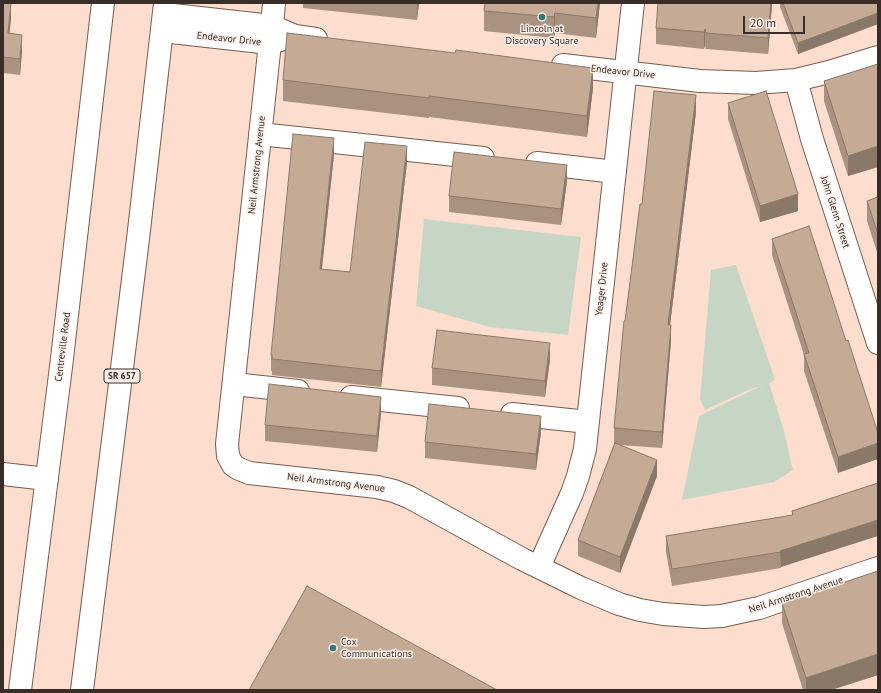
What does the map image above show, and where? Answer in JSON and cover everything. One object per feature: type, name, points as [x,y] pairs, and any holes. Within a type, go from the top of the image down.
[{"type":"street","name":"Centreville Road","points":[[20,690],[61,367],[103,3]]},
{"type":"street","name":"Neil Armstrong Avenue","points":[[274,3],[227,450],[230,461],[237,468],[248,473],[377,486],[394,490],[581,588],[619,604],[663,614],[697,617],[722,616],[759,608],[878,568]]},
{"type":"street","name":"Yeager Drive","points":[[539,567],[565,511],[578,476],[585,449],[633,3]]},
{"type":"street","name":"Endeavor Drive","points":[[164,16],[271,35],[295,36],[334,41]]},
{"type":"street","name":"SR 657","points":[[82,690],[138,247],[164,16]]},
{"type":"street","name":"Endeavor Drive","points":[[546,64],[718,82],[756,83],[796,80],[829,72],[878,57]]},
{"type":"street","name":"John Glenn Street","points":[[796,80],[814,146],[878,343]]},
{"type":"street","points":[[260,134],[615,172]]},
{"type":"street","points":[[234,384],[588,422]]},
{"type":"street","points":[[3,474],[47,479]]},
{"type":"green space","points":[[424,219],[581,237],[568,335],[490,327],[416,306]]},
{"type":"green space","points":[[736,265],[775,380],[769,383],[784,431],[793,470],[774,482],[682,500],[699,416],[763,385],[746,391],[705,410],[700,399],[711,270]]},
{"type":"building","points":[[3,3],[11,3],[8,33],[22,35],[20,59],[3,57]]},
{"type":"building","points":[[485,3],[598,3],[596,18],[555,13],[554,17],[484,11]]},
{"type":"building","points":[[658,3],[771,3],[768,38],[706,33],[705,29],[704,32],[656,28]]},
{"type":"building","points":[[783,3],[878,3],[878,13],[798,43]]},
{"type":"building","points":[[287,33],[455,53],[456,50],[593,68],[587,116],[429,96],[429,98],[283,80]]},
{"type":"building","points":[[878,64],[878,146],[848,156],[824,81]]},
{"type":"building","points":[[654,91],[696,95],[668,325],[671,325],[662,432],[614,428],[624,321],[640,204],[642,204]]},
{"type":"building","points":[[766,91],[798,194],[760,206],[728,103]]},
{"type":"building","points":[[293,134],[334,138],[320,269],[350,272],[365,142],[407,146],[381,371],[272,359],[271,355]]},
{"type":"building","points":[[454,152],[567,165],[561,209],[449,196]]},
{"type":"building","points":[[878,197],[878,234],[867,201]]},
{"type":"building","points":[[809,226],[846,341],[848,340],[878,433],[878,443],[838,457],[804,354],[809,353],[772,239]]},
{"type":"building","points":[[437,330],[550,343],[545,381],[432,368]]},
{"type":"building","points":[[269,384],[381,397],[377,436],[265,425]]},
{"type":"building","points":[[429,404],[541,416],[536,454],[425,442]]},
{"type":"building","points":[[615,443],[657,460],[620,557],[578,540]]},
{"type":"building","points":[[878,483],[878,520],[780,551],[781,552],[672,569],[666,536],[793,515],[792,511]]},
{"type":"building","points":[[878,571],[878,654],[806,678],[782,603]]},
{"type":"building","name":"Cox Communications","points":[[307,586],[497,690],[249,690]]},
{"type":"place","name":"Lincoln at Discovery Square","points":[[542,17]]},
{"type":"place","name":"Cox Communications","points":[[333,648]]}]
